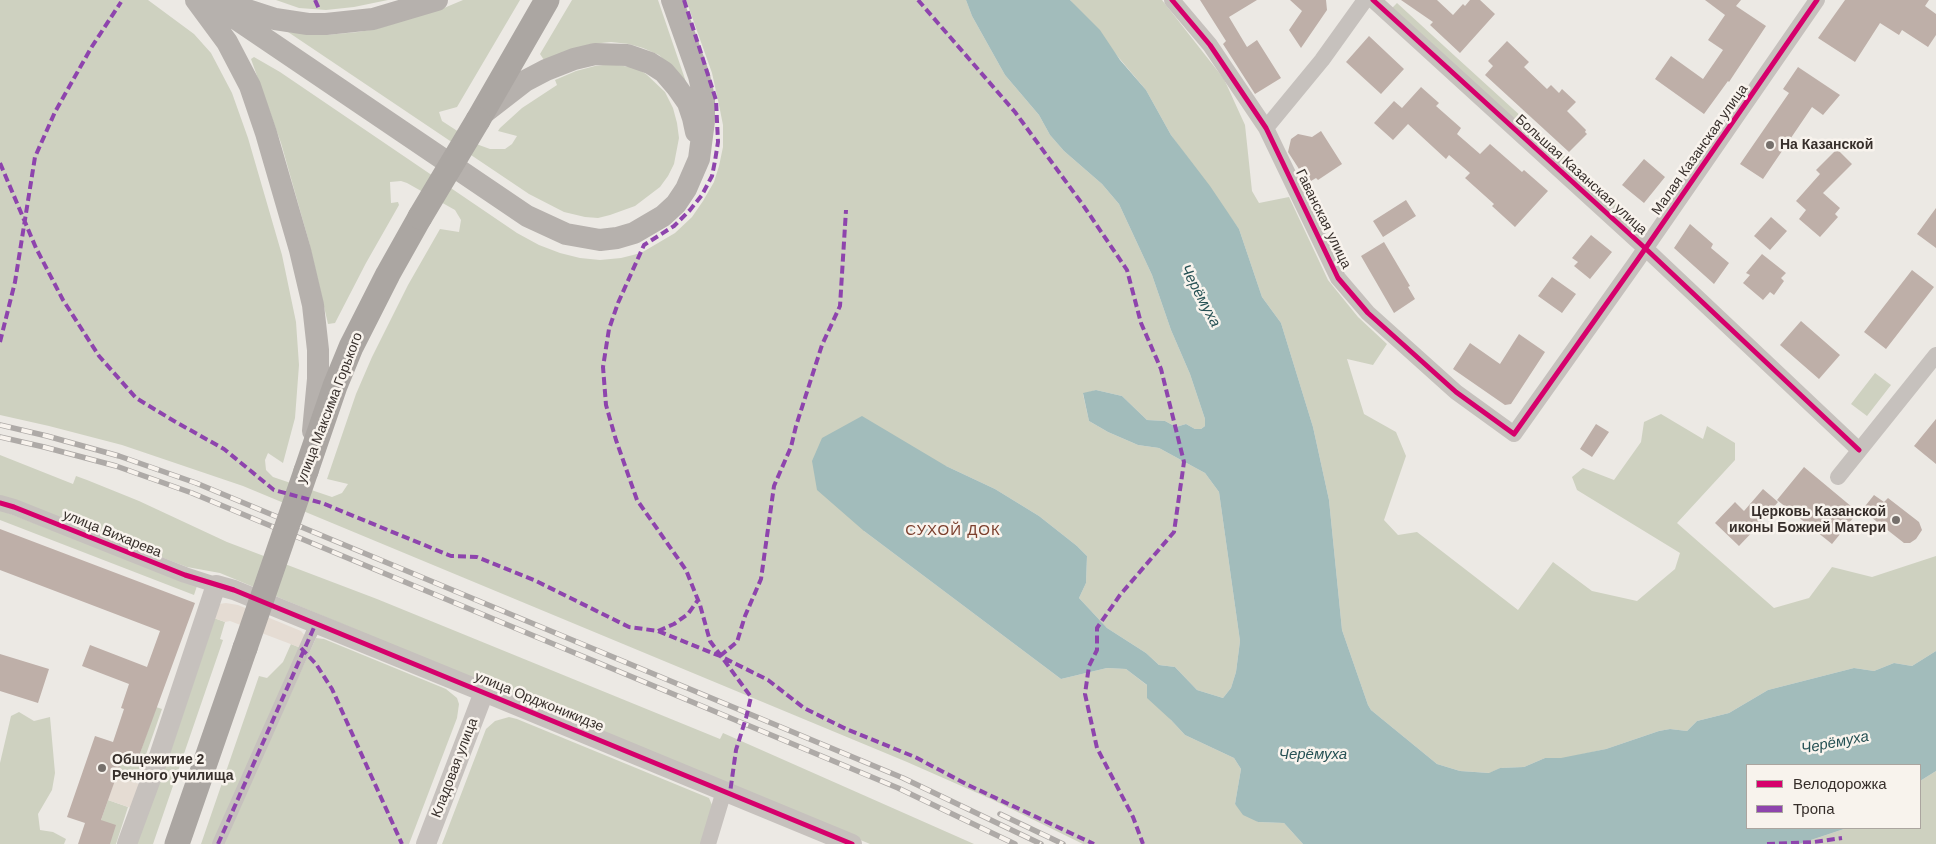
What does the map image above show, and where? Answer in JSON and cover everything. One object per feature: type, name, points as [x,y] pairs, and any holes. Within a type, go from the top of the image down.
[{"type":"main road","points":[[196,0],[227,42],[250,86],[266,132],[305,270],[315,319],[318,350],[316,407],[306,471]]},
{"type":"main road","points":[[208,0],[520,211],[548,227],[566,234],[600,240],[634,233],[663,216],[676,204],[696,168],[702,142],[704,98],[699,76],[672,0]]},
{"type":"main road","points":[[221,0],[275,19],[308,24],[326,24],[373,19],[437,0]]},
{"type":"main road","name":"улица Максима Горького","points":[[177,844],[338,379],[351,347],[378,292],[420,217],[547,0]]},
{"type":"main road","points":[[478,120],[505,95],[525,81],[574,59],[596,54],[612,53],[639,58],[664,72],[688,102],[693,118],[696,148],[694,164],[686,189]]},
{"type":"street","name":"Гаванская улица","points":[[1172,0],[1210,45],[1266,128],[1338,278],[1368,313],[1456,392],[1514,434]]},
{"type":"street","points":[[1266,128],[1322,60],[1365,0]]},
{"type":"street","name":"Большая Казанская улица","points":[[1373,0],[1645,248],[1859,450]]},
{"type":"street","name":"Малая Казанская улица","points":[[1514,434],[1817,0]]},
{"type":"street","points":[[1838,477],[1936,355]]},
{"type":"street","name":"улица Вихарева","points":[[0,503],[185,575],[216,585]]},
{"type":"street","points":[[127,844],[158,759],[216,585]]},
{"type":"street","name":"улица Орджоникидзе","points":[[216,585],[484,692],[852,844]]},
{"type":"street","points":[[218,844],[316,624]]},
{"type":"street","name":"Кладовая улица","points":[[426,844],[484,692]]},
{"type":"street","points":[[708,844],[724,791]]},
{"type":"green space","points":[[0,0],[148,0],[194,34],[211,53],[232,93],[248,138],[282,255],[296,322],[299,365],[295,418],[283,463],[268,453],[265,460],[266,470],[273,477],[332,497],[342,493],[348,484],[327,479],[356,394],[372,357],[408,285],[440,229],[459,232],[461,220],[455,210],[407,183],[401,181],[390,182],[391,203],[398,202],[399,205],[335,323],[328,324],[309,242],[281,143],[251,59],[254,57],[280,72],[517,233],[539,245],[560,253],[600,260],[621,258],[641,253],[675,233],[692,217],[714,182],[723,147],[723,125],[712,73],[686,0],[966,0],[972,16],[1005,75],[1039,115],[1050,135],[1064,151],[1102,184],[1119,204],[1152,275],[1171,330],[1190,374],[1205,419],[1205,426],[1201,429],[1195,429],[1186,424],[1176,427],[1165,421],[1147,420],[1122,396],[1096,390],[1083,394],[1089,421],[1108,432],[1138,445],[1159,448],[1205,473],[1219,492],[1240,641],[1236,672],[1231,688],[1223,698],[1197,690],[1175,667],[1159,665],[1146,653],[1107,628],[1079,598],[1086,583],[1087,556],[1039,516],[995,489],[946,466],[864,531],[1061,679],[1107,668],[1126,669],[1148,686],[1171,720],[1185,735],[1234,758],[1241,769],[1235,804],[1258,822],[1284,823],[1303,844],[1083,844],[991,799],[907,762],[243,486],[122,445],[0,415]]},
{"type":"green space","points":[[276,0],[388,0],[326,10],[299,8]]},
{"type":"green space","points":[[463,0],[520,0],[457,107],[439,112],[442,121],[479,145],[490,149],[505,149],[512,144],[517,136],[498,131],[500,128],[522,108],[557,85],[555,80],[576,71],[595,66],[611,64],[636,68],[646,74],[665,92],[673,108],[677,123],[679,138],[674,164],[660,187],[635,206],[610,215],[598,218],[564,212],[529,194],[288,32],[326,35],[376,29],[444,8]]},
{"type":"green space","points":[[572,0],[658,0],[686,82],[659,55],[629,44],[611,42],[591,44],[544,60],[540,54]]},
{"type":"green space","points":[[1070,0],[1162,0],[1224,79],[1245,125],[1252,191],[1259,203],[1289,197],[1328,280],[1358,317],[1387,344],[1373,365],[1347,359],[1364,414],[1396,432],[1406,456],[1384,520],[1398,535],[1417,532],[1518,610],[1553,562],[1592,591],[1637,601],[1675,569],[1680,553],[1577,490],[1572,477],[1583,468],[1614,480],[1641,442],[1644,422],[1661,414],[1703,439],[1707,426],[1735,443],[1735,460],[1677,523],[1774,608],[1809,598],[1832,567],[1872,577],[1936,556],[1936,651],[1912,666],[1894,663],[1874,671],[1854,668],[1768,690],[1729,713],[1697,721],[1687,731],[1670,729],[1659,731],[1606,749],[1561,759],[1545,758],[1524,767],[1500,768],[1490,773],[1460,771],[1437,764],[1371,710],[1368,705],[1342,630],[1329,500],[1313,427],[1281,323],[1262,297],[1239,229],[1171,135],[1146,90]]},
{"type":"green space","points":[[1397,3],[1647,231],[1641,233],[1391,9]]},
{"type":"green space","points":[[1875,373],[1891,385],[1867,416],[1851,404]]},
{"type":"green space","points":[[0,455],[73,484],[76,476],[87,480],[139,501],[227,542],[377,599],[720,739],[723,733],[974,844],[870,844],[220,573],[187,567],[15,501],[0,497]]},
{"type":"green space","points":[[0,510],[197,586],[194,595],[0,520]]},
{"type":"green space","points":[[211,617],[225,622],[220,639],[223,640],[153,844],[134,844]]},
{"type":"green space","points":[[316,638],[324,639],[446,689],[457,698],[459,704],[457,718],[409,844],[222,844]]},
{"type":"green space","points":[[291,644],[301,648],[214,844],[201,844],[259,676],[267,678],[283,662]]},
{"type":"green space","points":[[156,707],[162,709],[136,783],[116,776],[124,755],[138,759]]},
{"type":"green space","points":[[19,712],[34,721],[50,717],[55,773],[52,790],[38,814],[40,830],[53,832],[66,839],[64,844],[0,844],[0,763],[11,716]]},
{"type":"green space","points":[[509,717],[709,798],[712,805],[701,844],[442,844],[486,729],[495,721]]},
{"type":"green space","points":[[1936,771],[1936,844],[1799,844],[1844,829],[1921,829],[1921,780]]},
{"type":"green space","points":[[108,800],[128,807],[116,844],[110,844],[101,820]]},
{"type":"shaded area","points":[[219,604],[238,605],[301,631],[305,636],[301,648],[230,621],[225,622],[211,617]]},
{"type":"shaded area","points":[[116,776],[142,785],[134,809],[108,800]]},
{"type":"water","name":"Черёмуха","points":[[966,0],[1070,0],[1100,30],[1120,60],[1146,90],[1171,135],[1210,186],[1239,229],[1262,297],[1281,323],[1313,427],[1329,500],[1342,630],[1368,705],[1371,710],[1437,764],[1460,771],[1489,773],[1500,768],[1524,767],[1545,758],[1561,758],[1606,749],[1659,731],[1670,729],[1687,731],[1697,721],[1729,713],[1768,690],[1854,668],[1874,671],[1894,663],[1912,666],[1936,651],[1936,771],[1921,780],[1921,764],[1746,764],[1746,829],[1844,829],[1799,844],[1303,844],[1284,823],[1258,822],[1243,815],[1235,804],[1241,769],[1234,758],[1185,735],[1147,698],[1147,685],[1126,669],[1107,668],[1061,679],[864,531],[817,490],[812,461],[822,438],[862,416],[946,466],[995,489],[1039,516],[1077,546],[1087,556],[1086,583],[1079,598],[1107,628],[1146,653],[1159,665],[1175,667],[1197,690],[1223,698],[1231,688],[1236,672],[1240,641],[1219,492],[1205,473],[1159,448],[1138,445],[1108,432],[1089,421],[1083,393],[1096,390],[1122,396],[1147,420],[1165,421],[1176,427],[1186,424],[1195,429],[1201,429],[1205,426],[1205,419],[1190,374],[1171,330],[1152,275],[1119,204],[1102,184],[1064,151],[1050,135],[1039,115],[1005,75],[972,16]]},
{"type":"building","points":[[1200,0],[1257,0],[1229,17],[1247,47],[1257,40],[1281,78],[1255,94],[1223,44],[1226,41]]},
{"type":"building","points":[[1290,0],[1326,0],[1327,10],[1301,48],[1289,30],[1302,11]]},
{"type":"building","points":[[1401,0],[1437,0],[1453,15],[1463,4],[1465,6],[1470,0],[1480,0],[1495,14],[1460,53],[1430,25],[1433,22]]},
{"type":"building","points":[[1705,0],[1741,0],[1736,6],[1766,26],[1729,82],[1704,114],[1655,79],[1671,56],[1703,79],[1723,50],[1708,40],[1725,15]]},
{"type":"building","points":[[1845,0],[1929,0],[1925,6],[1936,14],[1936,35],[1928,47],[1902,30],[1899,35],[1880,23],[1855,62],[1818,38]]},
{"type":"building","points":[[1369,36],[1404,69],[1381,94],[1346,62]]},
{"type":"building","points":[[1507,41],[1529,62],[1524,67],[1547,89],[1551,85],[1559,93],[1562,89],[1576,102],[1567,111],[1586,130],[1587,134],[1569,152],[1485,75],[1493,66],[1488,61]]},
{"type":"building","points":[[1798,67],[1840,95],[1823,115],[1812,107],[1763,179],[1740,164],[1789,93],[1783,89]]},
{"type":"building","points":[[1421,87],[1439,103],[1436,106],[1461,128],[1457,134],[1480,154],[1490,144],[1522,172],[1524,170],[1548,191],[1515,227],[1492,206],[1494,204],[1465,178],[1470,173],[1449,155],[1446,159],[1408,124],[1393,140],[1374,123],[1394,101],[1402,108]]},
{"type":"building","points":[[1321,131],[1342,164],[1318,180],[1316,178],[1311,181],[1302,167],[1299,169],[1288,152],[1291,139],[1298,134],[1312,137]]},
{"type":"building","points":[[1837,149],[1852,164],[1823,193],[1840,208],[1835,214],[1838,217],[1820,237],[1799,219],[1806,210],[1796,201],[1820,174],[1816,170]]},
{"type":"building","points":[[1644,159],[1665,177],[1644,203],[1622,185]]},
{"type":"building","points":[[1406,200],[1416,216],[1383,237],[1373,221]]},
{"type":"building","points":[[1936,208],[1936,248],[1917,234]]},
{"type":"building","points":[[1771,217],[1787,231],[1770,250],[1754,236]]},
{"type":"building","points":[[1690,224],[1713,244],[1711,248],[1729,263],[1714,284],[1674,248]]},
{"type":"building","points":[[1591,235],[1612,252],[1590,279],[1574,266],[1578,262],[1572,258]]},
{"type":"building","points":[[1384,242],[1410,286],[1408,287],[1415,299],[1394,313],[1361,256]]},
{"type":"building","points":[[1762,254],[1786,273],[1781,278],[1784,281],[1774,295],[1770,292],[1763,300],[1743,283],[1750,275],[1746,273]]},
{"type":"building","points":[[1912,270],[1934,287],[1886,349],[1864,332]]},
{"type":"building","points":[[1552,277],[1576,294],[1562,313],[1538,296]]},
{"type":"building","points":[[1801,321],[1840,355],[1819,379],[1780,345]]},
{"type":"building","points":[[1519,334],[1545,352],[1511,404],[1505,405],[1453,369],[1470,343],[1500,364]]},
{"type":"building","points":[[1936,419],[1936,464],[1914,446]]},
{"type":"building","points":[[1596,424],[1609,432],[1592,457],[1580,449]]},
{"type":"building","points":[[1804,467],[1858,512],[1832,544],[1777,500]]},
{"type":"building","points":[[1763,489],[1778,502],[1739,546],[1715,523],[1735,502],[1744,511]]},
{"type":"building","name":"Церковь Казанской иконы Божией Матери","points":[[1874,495],[1884,502],[1888,498],[1919,522],[1922,530],[1916,539],[1910,543],[1904,543],[1862,510]]},
{"type":"building","points":[[0,529],[195,603],[138,759],[124,755],[101,820],[116,825],[110,844],[78,844],[85,823],[67,817],[95,736],[113,742],[124,709],[121,708],[129,684],[82,666],[90,645],[147,667],[160,631],[0,570]]},
{"type":"building","points":[[0,654],[49,669],[38,703],[0,691]]},
{"type":"railway","points":[[0,425],[119,456],[196,483],[903,778],[1041,844]]},
{"type":"railway","points":[[0,437],[116,466],[192,493],[898,788],[1015,844]]},
{"type":"railway","points":[[1000,814],[1063,844]]},
{"type":"marked path","points":[[315,0],[319,9]]},
{"type":"marked path","points":[[684,0],[716,100],[718,142],[712,176],[702,195],[690,210],[674,226],[644,245],[618,303],[609,329],[603,367],[606,405],[637,500],[686,570],[700,605],[710,641],[751,697],[736,750],[730,793]]},
{"type":"marked path","points":[[918,0],[1015,112],[1083,205],[1127,270],[1141,323],[1161,369],[1184,462],[1174,532],[1120,595],[1097,628],[1097,650],[1089,666],[1085,694],[1097,748],[1133,817],[1143,844]]},
{"type":"marked path","points":[[0,342],[15,282],[35,157],[55,112],[91,48],[121,2]]},
{"type":"marked path","points":[[0,163],[36,248],[63,300],[99,356],[136,398],[224,449],[274,490],[322,503],[451,556],[477,557],[534,580],[629,627],[658,631],[720,656],[768,680],[804,708],[846,729],[915,757],[968,785],[1094,844]]},
{"type":"marked path","points":[[720,656],[737,642],[745,616],[761,579],[774,486],[791,447],[822,345],[840,306],[846,210]]},
{"type":"marked path","points":[[658,631],[674,624],[688,614],[698,600]]},
{"type":"marked path","points":[[218,844],[316,623]]},
{"type":"marked path","points":[[301,648],[316,664],[332,689],[402,844]]},
{"type":"marked path","points":[[1767,844],[1814,842],[1842,838]]},
{"type":"cycle path","points":[[1172,0],[1210,45],[1266,128],[1338,278],[1368,313],[1456,392],[1514,434],[1636,262],[1817,0]]},
{"type":"cycle path","points":[[1373,0],[1645,248],[1859,450]]},
{"type":"cycle path","points":[[0,503],[185,575],[234,590],[852,844]]},
{"type":"place","name":"На Казанской","points":[[1770,145]]},
{"type":"place","name":"Церковь Казанской иконы Божией Матери","points":[[1896,520]]},
{"type":"place","name":"Общежитие 2 Речного училища","points":[[102,768]]},
{"type":"district","name":"СУХОЙ ДОК","points":[[953,531]]}]
